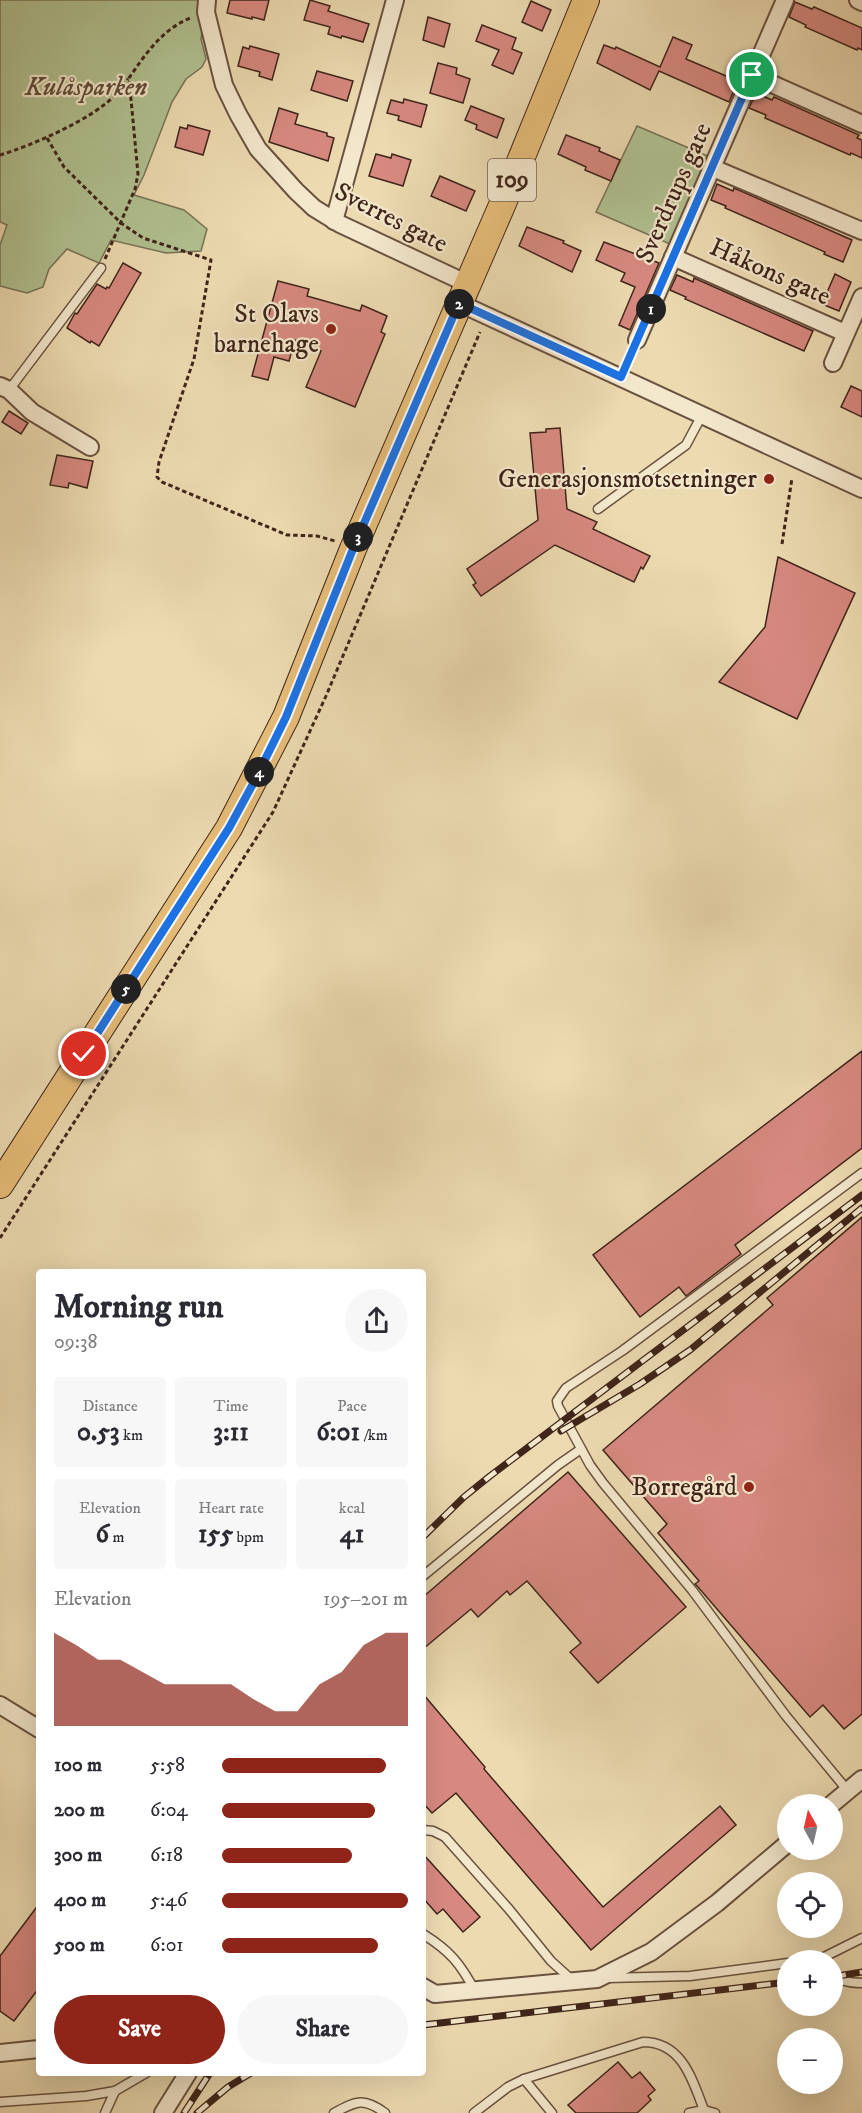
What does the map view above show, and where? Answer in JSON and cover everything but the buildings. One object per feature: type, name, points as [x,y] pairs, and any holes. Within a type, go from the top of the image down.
[{"type":"main road","name":"109","points":[[0,1185],[229,828],[286,717],[353,549],[464,293],[586,0]]},
{"type":"street","points":[[334,221],[395,0]]},
{"type":"street","name":"Sverdrups gate","points":[[637,340],[785,0]]},
{"type":"street","name":"Sverres gate","points":[[206,6],[224,85],[258,149],[314,208],[464,293],[702,415],[862,489]]},
{"type":"street","points":[[752,75],[862,124]]},
{"type":"street","points":[[713,168],[862,231]]},
{"type":"street","name":"Håkons gate","points":[[673,256],[845,333]]},
{"type":"street","name":"Håkons gate","points":[[833,363],[862,297]]},
{"type":"street","points":[[5,388],[32,412],[90,447]]},
{"type":"street","points":[[0,1705],[36,1727]]},
{"type":"street","points":[[843,1795],[862,1779]]},
{"type":"street","points":[[427,1992],[575,1982],[597,1978],[651,1952],[717,1903],[777,1852]]},
{"type":"street","points":[[0,2053],[36,2049]]},
{"type":"street","points":[[163,2113],[186,2076]]},
{"type":"lane","points":[[5,388],[101,268]]},
{"type":"lane","points":[[598,509],[686,445],[702,415]]},
{"type":"lane","points":[[848,1791],[786,1716],[692,1590],[603,1483],[581,1449],[558,1406],[559,1396],[566,1388],[622,1351],[862,1173]]},
{"type":"lane","points":[[426,1574],[581,1449]]},
{"type":"lane","points":[[426,1830],[445,1837],[551,1961],[575,1982]]},
{"type":"lane","points":[[426,1936],[460,1963],[475,1990]]},
{"type":"lane","points":[[839,1950],[862,1938]]},
{"type":"lane","points":[[597,1978],[690,1976],[777,1964]]},
{"type":"lane","points":[[843,1980],[862,1983]]},
{"type":"lane","points":[[474,2113],[508,2087],[524,2079],[643,2042],[656,2042],[668,2047],[680,2059],[704,2110]]},
{"type":"lane","points":[[0,2102],[86,2096],[115,2091],[141,2076]]},
{"type":"lane","points":[[524,2079],[552,2113]]},
{"type":"lane","points":[[105,2113],[115,2091]]},
{"type":"lane","points":[[334,2113],[350,2104],[362,2102],[373,2104],[385,2113]]},
{"type":"lane","points":[[689,2113],[704,2110],[715,2113]]},
{"type":"path","points":[[0,155],[47,138],[90,114],[116,96],[159,38],[206,6]]},
{"type":"path","points":[[101,268],[135,189],[138,174],[129,78]]},
{"type":"path","points":[[47,138],[64,167],[121,223],[143,238],[211,260],[194,359],[159,462],[157,477],[162,482],[287,535],[330,539],[353,549]]},
{"type":"path","points":[[782,544],[792,478]]},
{"type":"green space","name":"Kulåsparken","points":[[0,0],[207,0],[201,39],[206,59],[202,67],[186,79],[172,102],[134,195],[184,210],[207,229],[201,251],[166,253],[111,240],[99,263],[67,249],[49,269],[43,287],[27,293],[0,286],[0,245],[7,225],[0,222]]},
{"type":"green space","points":[[637,126],[710,157],[677,247],[596,212]]},
{"type":"railway","points":[[426,1534],[464,1497],[490,1476],[862,1195]]},
{"type":"railway","points":[[561,1431],[640,1384],[690,1350],[862,1208]]},
{"type":"railway","points":[[843,1975],[862,1972]]},
{"type":"railway","points":[[426,2025],[777,1983]]},
{"type":"railway","points":[[184,2113],[208,2076]]},
{"type":"railway","points":[[197,2113],[228,2087],[246,2076]]},
{"type":"place","name":"St Olavs barnehage","points":[[331,329]]},
{"type":"place","name":"Generasjonsmotsetninger","points":[[769,479]]},
{"type":"place","name":"Borregård","points":[[749,1487]]},
{"type":"route","points":[[84,1054],[229,828],[253,784],[286,717],[353,549],[459,303],[621,377],[752,75]]}]
